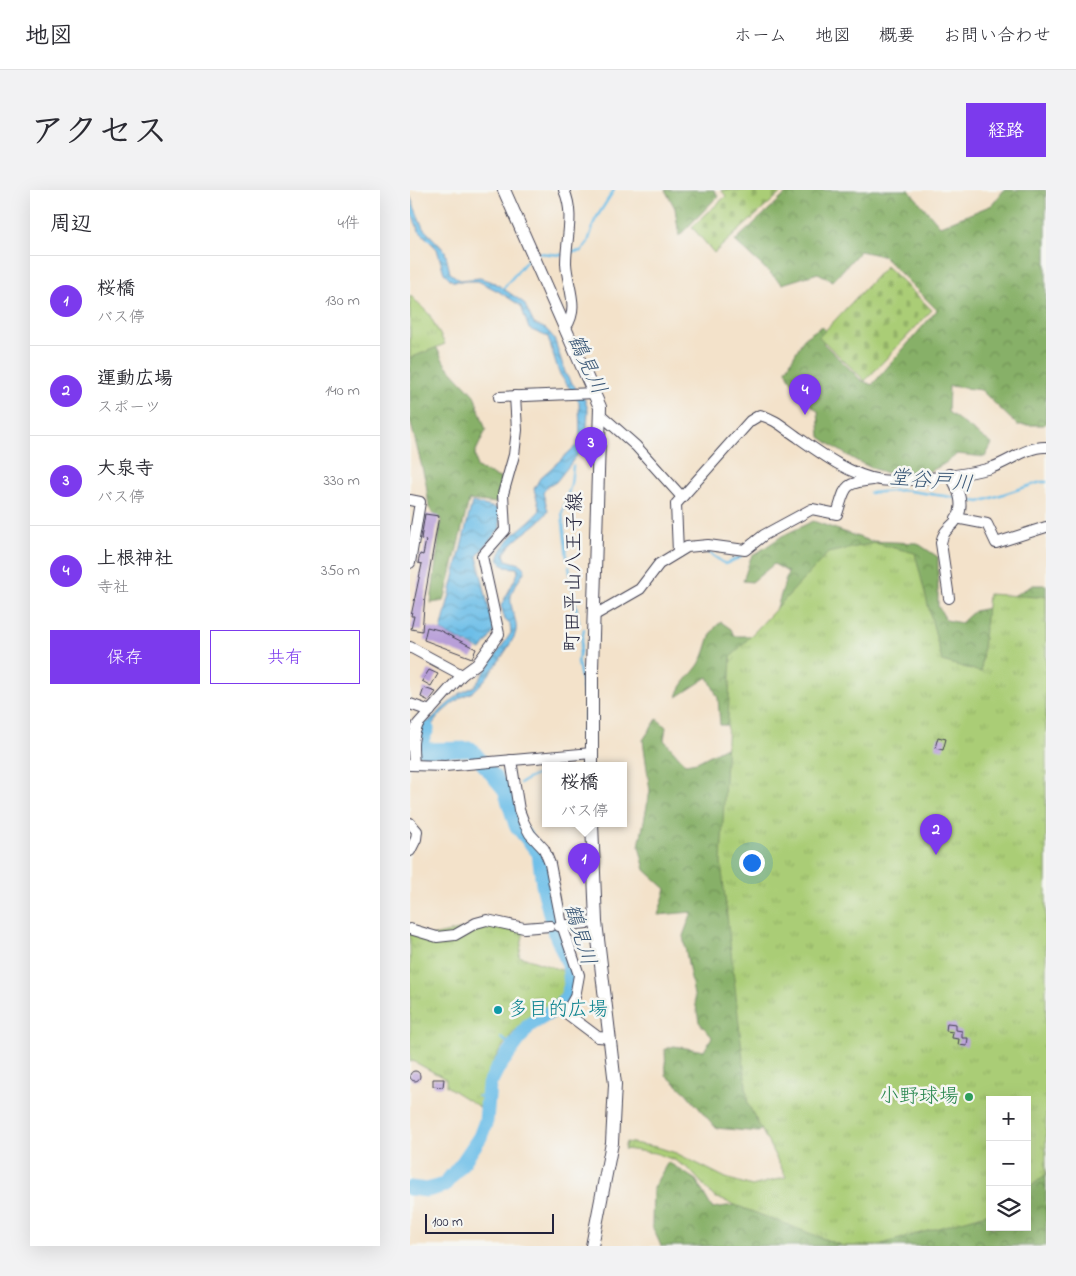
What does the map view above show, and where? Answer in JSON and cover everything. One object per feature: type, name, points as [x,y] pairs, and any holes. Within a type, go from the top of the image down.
[{"type":"main road","name":"町田平山八王子線","points":[[504,190],[566,328],[589,393],[601,415],[597,471],[593,616],[592,759]]},
{"type":"main road","points":[[592,827],[596,922],[615,1084],[615,1112],[612,1142],[592,1246]]},
{"type":"street","points":[[564,190],[570,208],[566,263],[569,286],[573,298],[572,319],[566,328]]},
{"type":"street","points":[[500,397],[589,393]]},
{"type":"street","points":[[515,396],[517,430],[514,455],[503,494],[505,530],[482,556],[499,634],[477,664],[462,675],[418,724],[413,732],[412,765],[511,760],[592,759]]},
{"type":"street","points":[[601,415],[636,446],[682,496]]},
{"type":"street","points":[[678,552],[676,504],[750,422],[760,415],[774,419],[812,447],[852,470],[879,480]]},
{"type":"street","points":[[593,616],[640,589],[659,564],[694,545],[745,550],[764,535],[812,509],[837,514],[846,488],[852,482],[899,480],[992,468],[1034,448],[1046,437]]},
{"type":"street","points":[[1034,448],[1046,447]]},
{"type":"street","points":[[949,474],[960,491],[960,504],[956,518],[943,534],[941,542],[949,598]]},
{"type":"street","points":[[410,500],[420,502],[410,563]]},
{"type":"street","points":[[956,518],[986,524],[996,542],[1046,527]]},
{"type":"street","points":[[410,647],[462,675]]},
{"type":"street","points":[[410,704],[430,711]]},
{"type":"street","points":[[511,760],[514,789],[524,823],[544,849],[550,864],[557,926],[579,975],[575,997],[566,1013],[598,1037],[610,1038]]},
{"type":"street","points":[[410,824],[417,831],[416,840],[410,851]]},
{"type":"street","points":[[410,929],[437,937],[455,935],[476,922],[487,920],[524,928],[596,922]]},
{"type":"green space","points":[[665,190],[714,190],[718,196],[679,236],[675,208]]},
{"type":"green space","points":[[721,190],[784,190],[714,253],[692,227],[726,196]]},
{"type":"green space","points":[[790,190],[909,190],[940,226],[992,205],[1004,190],[1046,190],[1046,423],[1044,425],[1017,425],[981,390],[949,386],[948,412],[992,444],[985,457],[957,454],[939,467],[922,473],[904,475],[887,473],[870,467],[853,459],[820,437],[818,411],[799,393],[786,370],[804,338],[822,326],[828,335],[823,343],[861,380],[872,385],[937,310],[883,256],[860,251],[833,281],[818,273],[782,284],[735,241]]},
{"type":"green space","points":[[886,266],[932,310],[865,381],[819,337]]},
{"type":"green space","points":[[410,295],[429,314],[445,344],[410,358]]},
{"type":"green space","points":[[410,302],[419,313],[445,364],[474,395],[486,430],[475,453],[477,468],[502,479],[496,503],[469,500],[444,601],[431,603],[441,520],[429,508],[426,483],[410,420]]},
{"type":"green space","points":[[813,521],[870,541],[917,543],[938,557],[938,606],[946,620],[961,623],[974,611],[993,607],[1033,585],[1046,585],[1046,731],[720,725],[718,698],[708,677],[677,697],[681,686],[701,661],[713,630],[721,622],[731,629],[734,636],[756,636],[770,630],[788,572],[774,564],[752,582],[743,581],[751,557],[782,536]]},
{"type":"green space","points":[[875,543],[915,553],[942,661],[981,672],[988,594],[1037,597],[1046,595],[1046,1174],[1031,1187],[1031,1096],[986,1096],[986,1214],[875,1246],[843,1246],[714,1197],[689,1169],[674,1160],[655,1153],[624,1149],[626,1142],[657,1147],[676,1153],[726,1178],[752,1186],[786,1177],[748,1104],[721,862],[731,657],[828,553]]},
{"type":"green space","points":[[657,719],[666,727],[664,740],[685,764],[697,762],[726,747],[770,1118],[759,1132],[716,1128],[686,1093],[666,1075],[665,1049],[674,1046],[704,1051],[712,1037],[699,1022],[683,936],[692,912],[658,915],[666,889],[645,870],[639,846],[650,791],[643,740]]},
{"type":"green space","points":[[486,924],[524,931],[519,956],[564,971],[565,977],[559,996],[552,1003],[528,1018],[502,1048],[489,1071],[482,1095],[481,1108],[446,1086],[446,1079],[413,1061],[410,1062],[410,933],[423,938]]},
{"type":"green space","points":[[668,1162],[696,1180],[712,1208],[986,1172],[986,1231],[1031,1231],[1031,1178],[1046,1170],[1046,1246],[661,1246],[652,1226],[653,1188]]},
{"type":"water","points":[[410,196],[423,228],[445,251],[450,273],[460,280],[480,278],[495,283],[524,303],[534,324],[546,329],[554,338],[566,375],[585,400],[588,410],[586,444],[556,482],[546,488],[543,493],[548,511],[514,542],[504,554],[506,560],[520,564],[525,569],[511,596],[516,622],[514,637],[480,685],[455,701],[437,719],[428,733],[425,748],[419,748],[420,732],[429,721],[459,694],[475,686],[511,633],[510,624],[505,620],[501,606],[518,573],[517,568],[505,567],[498,560],[510,538],[540,510],[534,489],[540,478],[577,445],[580,437],[579,402],[559,373],[548,337],[529,329],[521,306],[498,291],[478,281],[452,281],[444,273],[437,249],[419,231],[410,210]]},
{"type":"water","points":[[472,502],[499,509],[500,528],[477,556],[494,632],[481,650],[441,631]]},
{"type":"building","points":[[425,514],[439,516],[425,596],[422,631],[411,629],[414,616],[411,616],[422,564],[418,563],[420,554],[423,555],[426,540],[421,539]]},
{"type":"building","points":[[427,627],[439,630],[476,649],[472,658],[424,640]]},
{"type":"building","points":[[429,670],[438,674],[431,686],[422,681]]},
{"type":"building","points":[[424,688],[436,692],[429,701],[421,697]]},
{"type":"building","points":[[938,737],[946,739],[943,750],[935,748]]},
{"type":"building","points":[[947,1023],[956,1024],[956,1030],[962,1031],[962,1038],[968,1038],[967,1046],[958,1045],[959,1039],[952,1038],[953,1032],[946,1031]]},
{"type":"building","points":[[413,1071],[417,1071],[420,1076],[419,1080],[413,1081],[410,1078],[410,1074]]},
{"type":"building","points":[[433,1079],[444,1079],[443,1087],[433,1086]]},
{"type":"waterway","points":[[572,252],[581,251],[588,242],[595,220],[614,190]]},
{"type":"waterway","points":[[538,253],[563,255]]},
{"type":"waterway","points":[[502,290],[529,258]]},
{"type":"waterway","points":[[567,558],[562,513],[571,484],[573,466]]},
{"type":"waterway","name":"堂谷戸川","points":[[963,499],[979,502],[1046,482]]},
{"type":"waterway","name":"堂谷戸川","points":[[870,493],[903,490],[958,498]]},
{"type":"waterway","name":"堂谷戸川","points":[[705,550],[725,564],[741,557]]},
{"type":"waterway","points":[[569,567],[579,623]]},
{"type":"waterway","name":"堂谷戸川","points":[[584,629],[578,662],[584,696]]},
{"type":"waterway","name":"堂谷戸川","points":[[581,732],[585,727],[585,712]]},
{"type":"waterway","name":"鶴見川","points":[[410,1188],[427,1190],[444,1185],[464,1161],[480,1137],[486,1121],[489,1085],[497,1069],[529,1025],[560,1006],[567,997],[571,985],[569,965],[554,930],[543,885],[539,853],[516,825],[505,790],[471,749],[425,750],[422,748],[422,739],[427,729]]},
{"type":"waterway","name":"堂谷戸川","points":[[520,783],[536,775],[542,774]]},
{"type":"waterway","name":"堂谷戸川","points":[[505,790],[509,788]]},
{"type":"waterway","points":[[501,1038],[513,1047]]},
{"type":"waterway","points":[[478,1096],[487,1097]]},
{"type":"place","name":"上根神社","points":[[805,415]]},
{"type":"place","name":"大泉寺","points":[[591,468]]},
{"type":"place","name":"運動広場","points":[[936,855]]},
{"type":"place","name":"桜橋","points":[[584,884]]},
{"type":"place","name":"多目的広場","points":[[498,1010]]},
{"type":"place","name":"小野球場","points":[[969,1097]]}]
